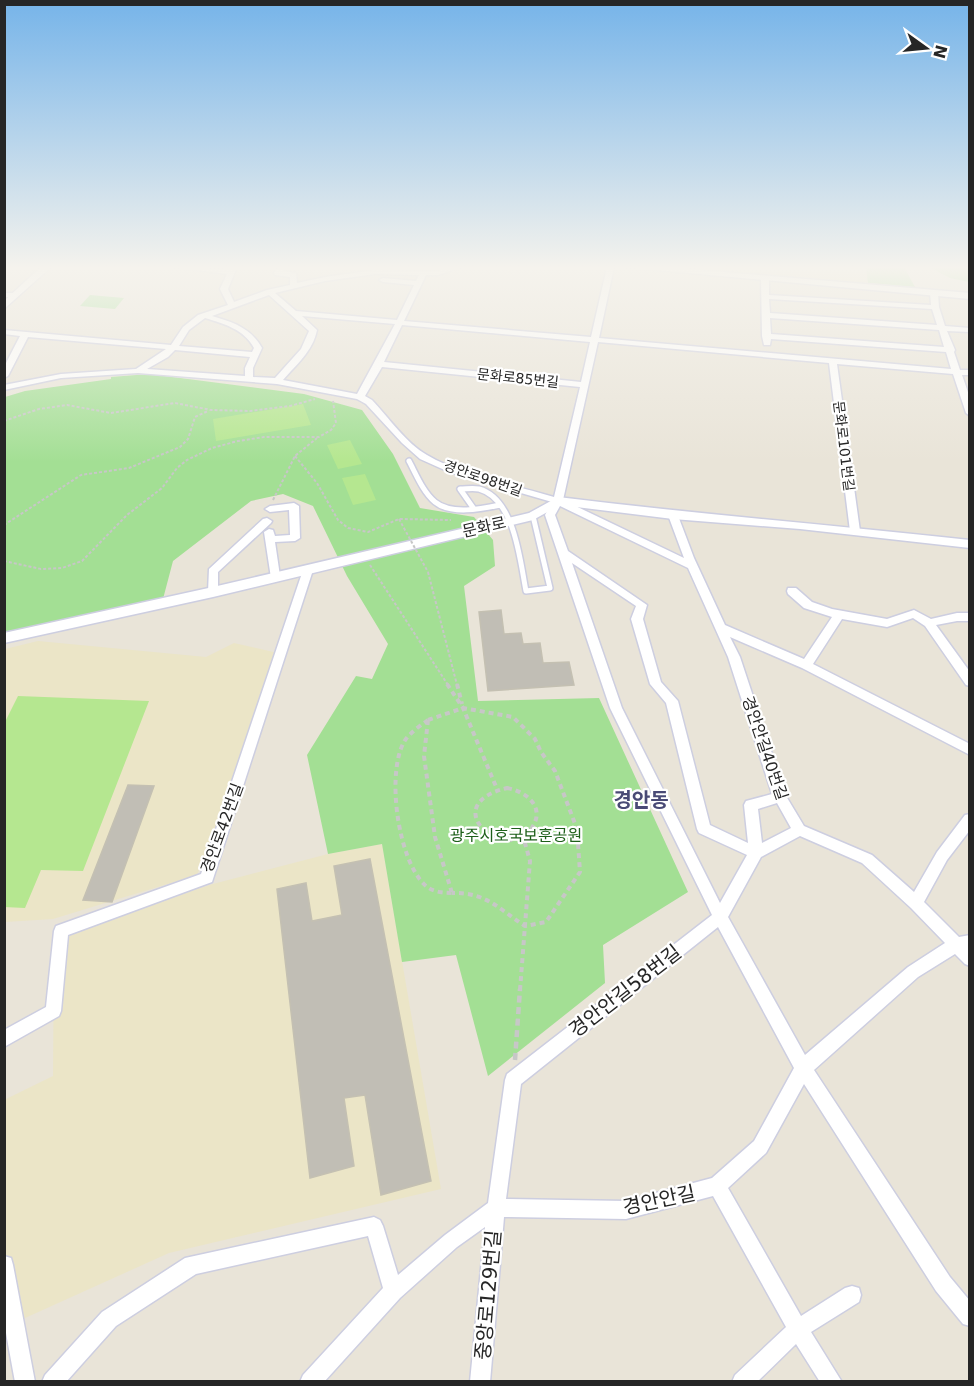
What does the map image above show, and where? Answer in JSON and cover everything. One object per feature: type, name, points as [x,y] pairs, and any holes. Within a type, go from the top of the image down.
[{"type":"street","points":[[4,332],[255,355]]},
{"type":"street","points":[[138,371],[165,355],[184,332]]},
{"type":"street","points":[[245,332],[255,341],[258,348],[249,368],[249,379]]},
{"type":"street","points":[[277,381],[299,354],[308,348],[313,332]]},
{"type":"street","points":[[360,397],[395,332]]},
{"type":"street","points":[[494,332],[969,373]]},
{"type":"street","points":[[598,332],[558,501],[550,515],[616,708],[720,917],[803,1068],[943,1284],[969,1317]]},
{"type":"street","points":[[766,332],[767,355]]},
{"type":"street","points":[[944,332],[969,413]]},
{"type":"street","points":[[4,376],[25,334]]},
{"type":"street","points":[[766,336],[951,350]]},
{"type":"street","name":"문화로101번길","points":[[833,361],[855,531]]},
{"type":"street","name":"문화로85번길","points":[[379,364],[585,385]]},
{"type":"street","name":"경안로98번길","points":[[4,388],[61,376],[138,371],[277,381],[360,397],[369,402],[405,441],[423,456],[452,470],[558,501],[692,566]]},
{"type":"street","points":[[558,501],[673,515],[855,531],[969,544]]},
{"type":"street","name":"문화로","points":[[4,638],[213,592],[532,516],[558,501]]},
{"type":"street","points":[[269,539],[295,538],[294,506],[271,506],[267,521],[269,539],[275,576]]},
{"type":"street","name":"경안안길40번길","points":[[673,515],[692,566],[734,657],[780,797],[799,830]]},
{"type":"street","points":[[213,592],[213,571],[267,521]]},
{"type":"street","points":[[565,554],[642,605],[637,619],[656,684],[672,701],[704,829],[756,853]]},
{"type":"street","name":"경안로42번길","points":[[4,1039],[53,1011],[61,930],[207,878],[308,570]]},
{"type":"street","points":[[792,591],[808,605],[839,615],[887,623],[914,614],[929,623],[969,682]]},
{"type":"street","points":[[806,665],[839,615]]},
{"type":"street","points":[[929,623],[969,617]]},
{"type":"street","points":[[722,628],[806,665],[969,750]]},
{"type":"street","points":[[756,853],[751,805],[780,797]]},
{"type":"street","points":[[916,903],[942,856],[969,819]]},
{"type":"street","points":[[756,853],[799,830],[867,859],[963,943],[969,959]]},
{"type":"street","name":"경안안길58번길","points":[[513,1080],[720,917],[756,853]]},
{"type":"street","name":"경안안길","points":[[496,1208],[626,1210],[717,1186],[760,1147],[803,1068],[913,972],[963,943]]},
{"type":"street","points":[[310,1382],[393,1291],[451,1241],[496,1208],[513,1080]]},
{"type":"street","points":[[717,1186],[798,1329],[832,1382]]},
{"type":"street","name":"중앙로129번길","points":[[480,1382],[496,1208]]},
{"type":"street","points":[[52,1382],[109,1319],[192,1265],[374,1226],[393,1291]]},
{"type":"street","points":[[4,1265],[25,1382]]},
{"type":"street","points":[[742,1382],[798,1329],[852,1295]]},
{"type":"lane","points":[[409,461],[434,502],[445,506],[474,509],[500,505]]},
{"type":"lane","points":[[474,509],[460,489],[468,487],[493,495],[511,521],[526,591],[550,588],[532,516]]},
{"type":"path","points":[[4,421],[29,412],[75,405],[92,411],[111,413],[173,403],[210,410],[239,411],[310,401],[336,391]]},
{"type":"path","points":[[271,506],[295,456],[331,430],[336,423],[332,406],[336,391]]},
{"type":"path","points":[[4,525],[81,475],[105,469],[129,468],[180,447],[188,439],[195,417],[210,410]]},
{"type":"path","points":[[4,561],[41,568],[62,568],[82,561],[127,515],[162,488],[177,468],[187,460],[212,448],[264,437],[319,437]]},
{"type":"path","points":[[295,456],[317,483],[338,520],[348,528],[368,532],[399,519],[455,520]]},
{"type":"path","points":[[399,519],[428,572],[463,708],[496,789]]},
{"type":"path","points":[[364,556],[463,708]]},
{"type":"path","points":[[463,708],[513,717],[535,739],[541,752],[555,771],[577,829],[580,872],[546,922],[525,926],[475,894],[453,895],[427,887],[411,870],[400,826],[395,789],[399,755],[405,740],[428,720],[463,708]]},
{"type":"path","points":[[428,720],[424,756],[435,837],[453,895]]},
{"type":"path","points":[[507,788],[525,793],[536,807],[535,823],[523,836],[502,840],[492,837],[477,824],[476,807],[487,792],[507,788]]},
{"type":"path","points":[[513,1080],[530,861],[523,836]]},
{"type":"shaded area","points":[[38,641],[206,657],[234,643],[282,654],[197,875],[53,919],[5,922],[5,649]]},
{"type":"shaded area","points":[[382,844],[441,1189],[169,1253],[14,1323],[5,1265],[4,1100],[53,1076],[54,938],[209,885],[328,854]]},
{"type":"green space","name":"광주시호국보훈공원","points":[[149,374],[304,394],[362,410],[393,454],[420,508],[474,517],[493,540],[495,566],[464,586],[478,701],[599,698],[688,892],[603,945],[605,983],[488,1076],[456,955],[402,962],[382,844],[328,854],[307,755],[356,676],[372,679],[388,644],[347,576],[313,506],[283,494],[251,501],[173,561],[163,599],[5,636],[5,397],[25,391],[111,379],[111,377]]},
{"type":"green space","points":[[303,404],[311,425],[216,441],[213,419]]},
{"type":"green space","points":[[350,440],[362,464],[338,469],[327,445]]},
{"type":"green space","points":[[365,474],[376,500],[353,505],[342,478]]},
{"type":"green space","points":[[18,696],[149,701],[83,871],[41,870],[25,908],[4,907],[5,722]]},
{"type":"building","points":[[501,610],[504,634],[521,633],[523,644],[540,643],[543,663],[569,662],[574,685],[488,691],[479,612]]},
{"type":"building","points":[[128,785],[154,786],[112,902],[83,900]]},
{"type":"building","points":[[370,859],[431,1181],[381,1195],[365,1095],[344,1098],[354,1166],[310,1178],[277,889],[306,883],[312,921],[342,915],[334,866]]},
{"type":"district","name":"경안동","points":[[641,800]]}]
